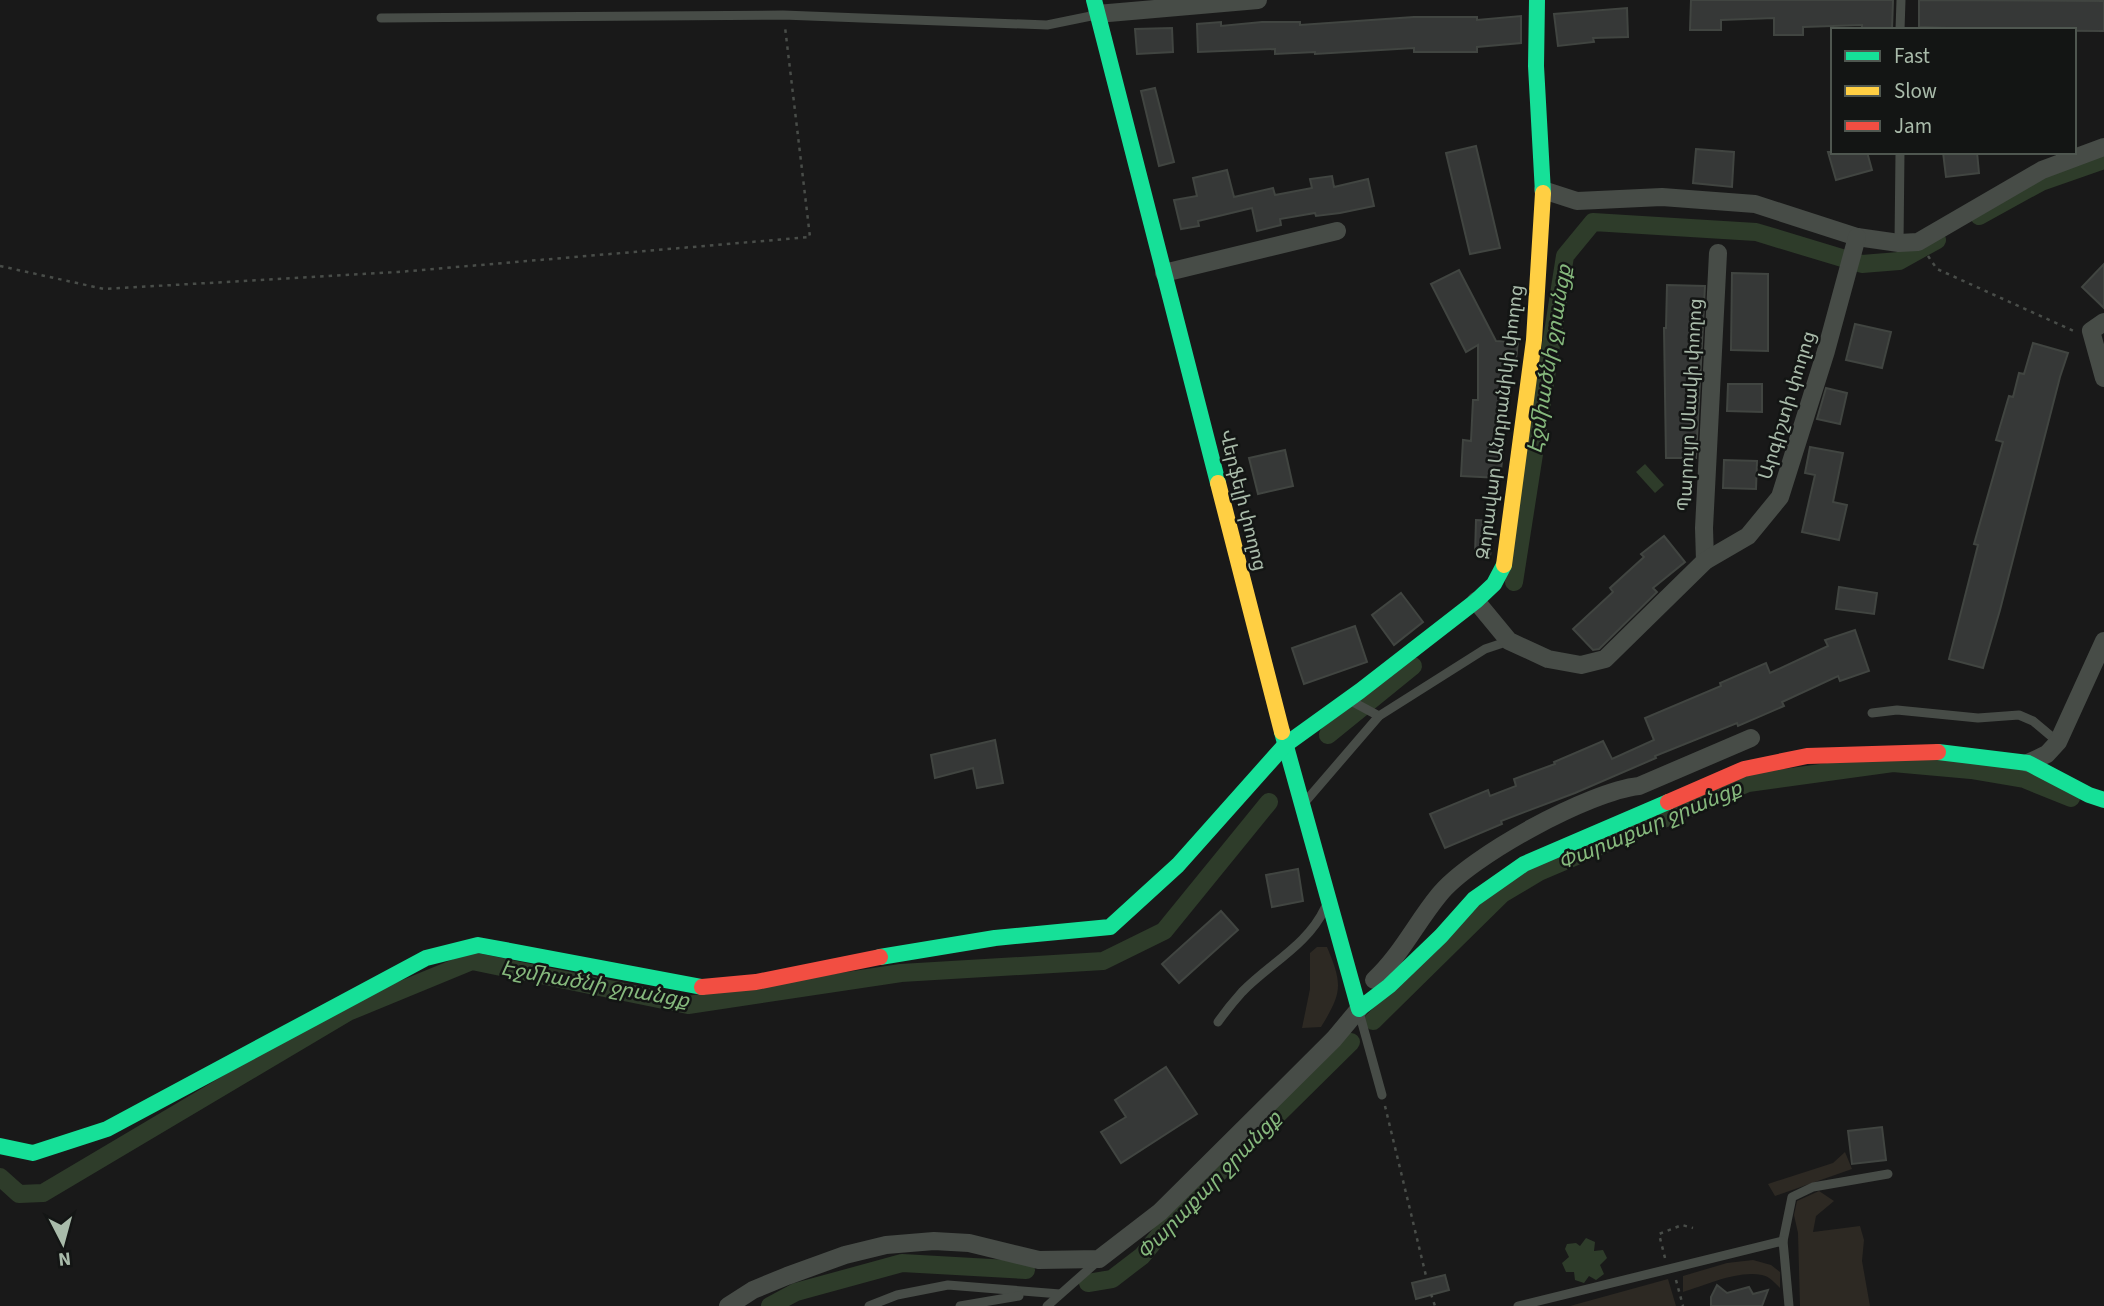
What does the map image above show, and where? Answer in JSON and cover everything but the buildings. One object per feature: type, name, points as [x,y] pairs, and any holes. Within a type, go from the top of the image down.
[{"type":"street","points":[[1096,7],[1258,0]]},
{"type":"street","name":"Զորավար Անդրանիկի փողոց","points":[[0,1146],[33,1153],[107,1129],[426,958],[478,945],[699,987],[756,982],[916,950],[995,938],[1110,927],[1178,865],[1285,745],[1350,701],[1476,601],[1494,584],[1504,568],[1534,340],[1544,190],[1536,66],[1538,0]]},
{"type":"street","name":"Վերֆելի փողոց","points":[[1096,7],[1301,807],[1351,974],[1359,1010]]},
{"type":"street","points":[[1544,190],[1577,201],[1662,197],[1755,204],[1855,243],[1918,242],[2042,170],[2104,146]]},
{"type":"street","points":[[1164,273],[1337,230]]},
{"type":"street","name":"Արգիշտի փողոց","points":[[1476,601],[1510,641],[1548,659],[1581,665],[1605,659],[1705,561],[1748,536],[1780,497],[1826,351],[1855,243]]},
{"type":"street","name":"Պարույր Սևակի փողոց","points":[[1705,561],[1704,528],[1718,253]]},
{"type":"street","points":[[2097,326],[2104,378]]},
{"type":"street","points":[[2028,763],[2047,754],[2058,742],[2104,641]]},
{"type":"street","points":[[1374,980],[1404,947],[1440,893],[1485,856],[1566,810],[1620,788],[1639,786],[1751,737]]},
{"type":"street","points":[[728,1306],[753,1290],[787,1276],[845,1255],[886,1245],[969,1243],[1039,1260],[1099,1259],[1160,1212],[1334,1039],[1359,1010],[1397,979],[1441,936],[1474,899],[1524,864],[1744,769],[1807,756],[1934,751],[2028,763],[2104,800]]},
{"type":"street","points":[[1351,974],[1374,980],[1397,979]]},
{"type":"lane","points":[[1900,28],[1901,0]]},
{"type":"lane","points":[[381,18],[783,15],[1047,25],[1096,7]]},
{"type":"lane","points":[[1899,243],[1900,154]]},
{"type":"lane","points":[[1301,807],[1377,714],[1485,649],[1510,641]]},
{"type":"lane","points":[[1350,701],[1377,714]]},
{"type":"lane","points":[[1872,713],[1897,710],[1978,718],[2019,715],[2033,721],[2058,742]]},
{"type":"lane","points":[[1217,1022],[1242,992],[1301,943],[1317,925],[1329,901]]},
{"type":"lane","points":[[1359,1010],[1383,1099]]},
{"type":"lane","points":[[1788,1306],[1783,1241],[1792,1197],[1812,1187],[1888,1174]]},
{"type":"lane","points":[[1518,1306],[1783,1241]]},
{"type":"lane","points":[[1047,1306],[1099,1259]]},
{"type":"lane","points":[[869,1306],[897,1295],[948,1285],[1031,1294],[1060,1294]]},
{"type":"lane","points":[[960,1306],[1031,1294]]},
{"type":"path","points":[[0,266],[104,289],[398,272],[810,237],[783,15]]},
{"type":"path","points":[[1932,260],[1937,269],[2074,332],[2097,326]]},
{"type":"path","points":[[1383,1099],[1427,1280]]},
{"type":"path","points":[[1668,1268],[1659,1234],[1682,1226],[1693,1228]]},
{"type":"path","points":[[1678,1285],[1683,1306]]},
{"type":"path","points":[[1431,1294],[1435,1306]]},
{"type":"shaded area","points":[[1645,464],[1664,485],[1655,493],[1636,472]]},
{"type":"shaded area","points":[[1317,947],[1327,947],[1336,971],[1338,988],[1333,1006],[1321,1027],[1302,1028],[1310,989],[1310,953]]},
{"type":"shaded area","points":[[1845,1152],[1852,1169],[1775,1196],[1768,1184],[1833,1163]]},
{"type":"shaded area","points":[[1819,1191],[1834,1201],[1816,1216],[1813,1232],[1860,1226],[1864,1240],[1862,1261],[1870,1306],[1800,1306],[1798,1233],[1794,1215],[1797,1201]]},
{"type":"shaded area","points":[[1586,1238],[1595,1242],[1594,1251],[1603,1250],[1607,1258],[1600,1265],[1604,1274],[1596,1280],[1589,1276],[1584,1283],[1575,1280],[1574,1272],[1566,1272],[1562,1263],[1569,1257],[1565,1249],[1567,1244],[1576,1243],[1580,1246]]},
{"type":"shaded area","points":[[1753,1260],[1771,1265],[1780,1272],[1780,1288],[1767,1277],[1753,1274],[1722,1279],[1683,1292],[1683,1276],[1727,1263]]},
{"type":"shaded area","points":[[1668,1279],[1676,1306],[1570,1306]]},
{"type":"waterway","name":"Էջմիածնի ջրանցք","points":[[1979,216],[2041,182],[2104,160]]},
{"type":"waterway","name":"Էջմիածնի ջրանցք","points":[[1514,582],[1565,256],[1593,222],[1756,232],[1862,264],[1899,261],[1937,240]]},
{"type":"waterway","name":"Էջմիածնի ջրանցք","points":[[1328,735],[1413,666]]},
{"type":"waterway","name":"Փարաքար ջրանցք","points":[[1373,1021],[1502,894],[1539,872],[1748,783],[1893,763],[1971,770],[2024,779],[2071,798]]},
{"type":"waterway","name":"Էջմիածնի ջրանցք","points":[[0,1177],[19,1194],[43,1193],[348,1012],[472,961],[688,1005],[901,973],[1103,961],[1164,931],[1269,802]]},
{"type":"waterway","name":"Փարաքար ջրանցք","points":[[1088,1283],[1112,1279],[1142,1256],[1176,1215],[1351,1042]]},
{"type":"waterway","name":"Փարաքար ջրանցք","points":[[770,1306],[796,1292],[902,1263],[1026,1270]]},
{"type":"traffic: fast","points":[[1094,0],[1218,483]]},
{"type":"traffic: fast","points":[[1537,0],[1536,66],[1543,193]]},
{"type":"traffic: fast","points":[[880,957],[995,938],[1110,927],[1178,865],[1285,745],[1476,601],[1494,584],[1504,565]]},
{"type":"traffic: fast","points":[[1282,732],[1359,1009],[1389,986],[1441,936],[1474,899],[1524,864],[1668,802]]},
{"type":"traffic: fast","points":[[1938,752],[2028,763],[2104,800]]},
{"type":"traffic: fast","points":[[0,1146],[33,1153],[107,1129],[426,958],[478,945],[702,987]]},
{"type":"traffic: slow","points":[[1504,565],[1534,340],[1543,193]]},
{"type":"traffic: slow","points":[[1218,483],[1282,732]]},
{"type":"traffic: jam","points":[[1668,802],[1744,769],[1807,756],[1938,752]]},
{"type":"traffic: jam","points":[[702,987],[756,982],[880,957]]}]
